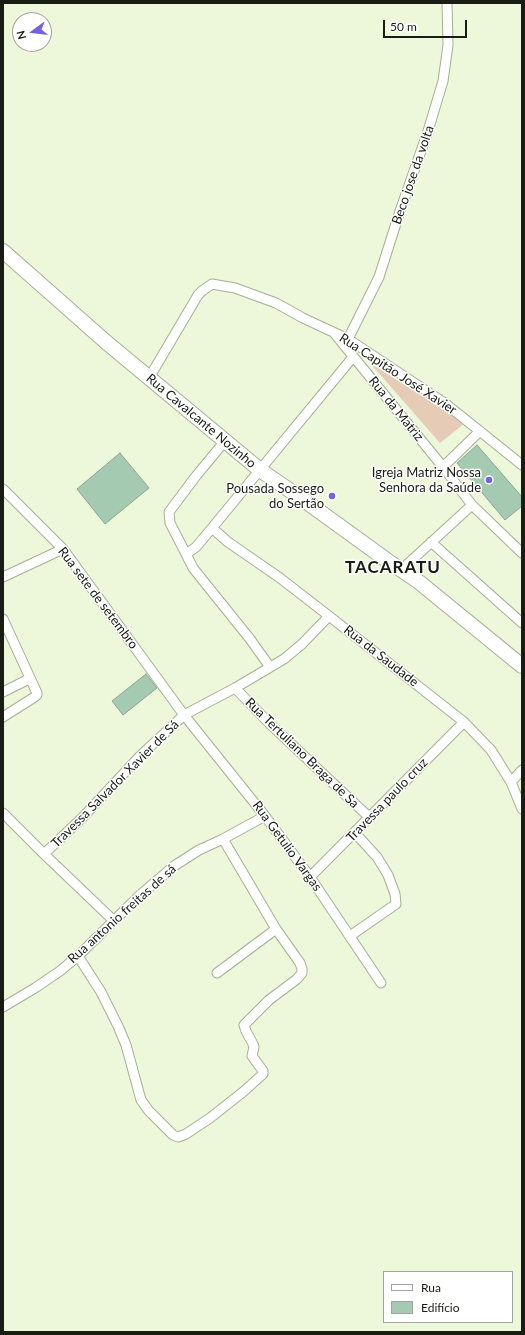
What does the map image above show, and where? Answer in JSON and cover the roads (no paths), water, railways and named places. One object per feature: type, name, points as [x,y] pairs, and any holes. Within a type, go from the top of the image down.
[{"type":"main road","name":"Rua Cavalcante Nozinho","points":[[3,252],[149,378],[260,470],[419,582],[522,666]]},
{"type":"street","name":"Beco jose da volta","points":[[348,339],[379,277],[428,131],[443,81],[448,50],[447,3]]},
{"type":"street","name":"Rua Capitão José Xavier","points":[[149,378],[198,295],[212,284],[234,288],[276,302],[348,339],[446,404],[522,465]]},
{"type":"street","name":"Rua da Matriz","points":[[334,333],[472,505],[522,552]]},
{"type":"street","points":[[186,554],[196,547],[353,357]]},
{"type":"street","points":[[443,467],[480,431]]},
{"type":"street","points":[[225,441],[169,512],[170,523],[193,568],[250,639],[270,667]]},
{"type":"street","name":"Rua sete de setembro","points":[[3,489],[63,549],[184,715]]},
{"type":"street","points":[[401,570],[472,505]]},
{"type":"street","name":"Rua da Saudade","points":[[212,528],[228,542],[280,578],[464,722],[490,750],[511,782],[522,808]]},
{"type":"street","points":[[431,542],[522,623]]},
{"type":"street","points":[[3,577],[63,549]]},
{"type":"street","name":"Travessa Salvador Xavier de Sá","points":[[44,854],[83,817],[140,756],[184,715],[235,688],[284,659],[302,644],[329,616]]},
{"type":"street","points":[[3,619],[36,690],[37,696],[3,717]]},
{"type":"street","points":[[3,692],[32,682]]},
{"type":"street","name":"Rua Tertuliano Braga de Sa","points":[[235,688],[270,724],[369,817]]},
{"type":"street","name":"Rua Getulio Vargas","points":[[184,715],[265,816],[310,877],[382,984]]},
{"type":"street","name":"Travessa paulo cruz","points":[[310,877],[464,722]]},
{"type":"street","points":[[511,782],[522,770]]},
{"type":"street","points":[[3,813],[113,920]]},
{"type":"street","name":"Rua antonio freitas de sá","points":[[3,1006],[36,988],[60,971],[78,956],[113,920],[174,866],[199,850],[223,839],[265,816]]},
{"type":"street","points":[[350,936],[396,904],[395,894],[384,869],[377,857],[355,833]]},
{"type":"street","points":[[78,956],[101,992],[118,1026],[126,1045],[141,1100],[149,1111],[173,1135],[178,1137],[186,1134],[210,1118],[262,1076],[263,1071],[252,1054],[254,1047],[244,1025],[269,1000],[297,979],[302,971],[301,965],[276,929],[223,839]]},
{"type":"street","points":[[217,973],[276,929]]},
{"type":"place","name":"Igreja Matriz Nossa Senhora da Saúde","points":[[489,480]]},
{"type":"place","name":"Pousada Sossego do Sertão","points":[[332,496]]},
{"type":"district","name":"TACARATU","points":[[393,568]]}]
